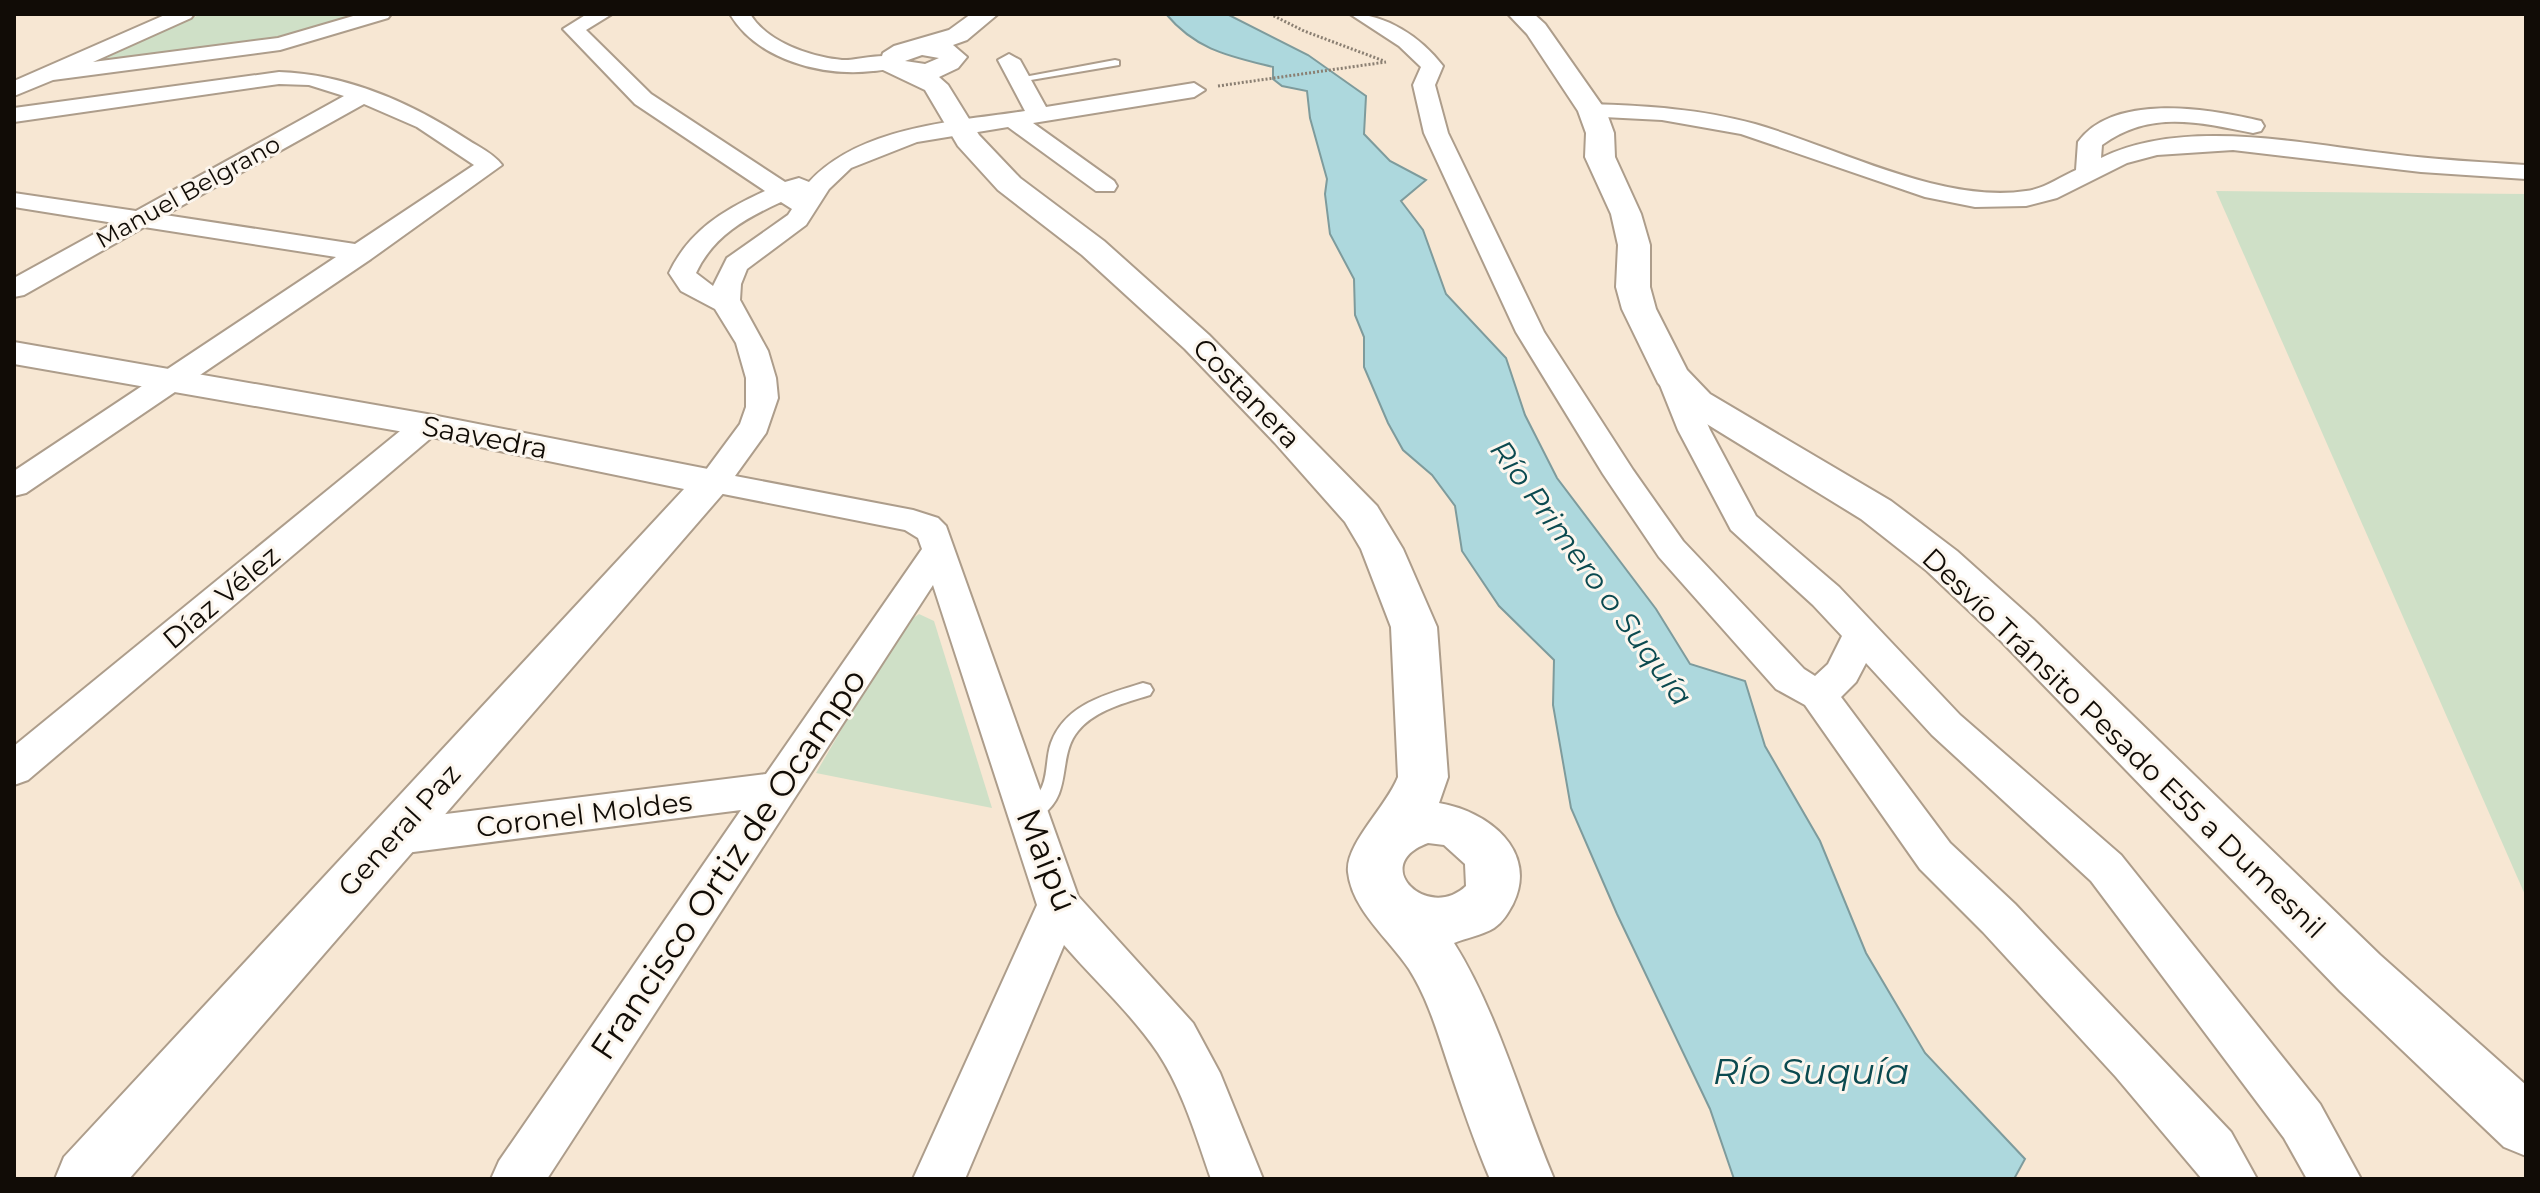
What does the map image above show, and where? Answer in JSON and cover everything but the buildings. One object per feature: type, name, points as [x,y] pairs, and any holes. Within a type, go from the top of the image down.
[{"type":"street","points":[[16,88],[184,14]]},
{"type":"street","points":[[48,74],[280,44],[381,14]]},
{"type":"street","points":[[602,14],[573,29],[643,99],[807,208]]},
{"type":"street","points":[[740,14],[749,30],[773,45],[816,62],[866,67],[932,62],[986,14]]},
{"type":"street","points":[[1360,14],[1406,40],[1432,66],[1424,85],[1436,133],[1530,332],[1619,474],[1671,549],[1790,679],[1819,695],[1935,856],[1999,918],[2133,1061],[2213,1150],[2231,1179]]},
{"type":"street","name":"Desvío Tránsito Pesado E55 a Dumesnil","points":[[1520,14],[1536,29],[1592,111],[1600,133],[1600,157],[1626,214],[1634,245],[1633,287],[1639,309],[1671,375],[1697,402],[1876,510],[1942,561],[2017,630],[2360,973],[2526,1126]]},
{"type":"street","points":[[922,47],[941,48],[932,62]]},
{"type":"street","name":"Costanera","points":[[932,62],[959,127],[1009,184],[1093,248],[1197,342],[1362,515],[1382,549],[1414,627],[1423,777],[1413,804],[1382,843],[1375,857],[1373,872],[1378,888],[1428,951],[1453,992],[1505,1141],[1522,1179]]},
{"type":"street","points":[[1014,70],[1038,114]]},
{"type":"street","points":[[14,115],[289,77],[311,79],[363,95],[425,122],[490,165],[14,486]]},
{"type":"street","points":[[713,482],[750,432],[759,416],[762,399],[759,368],[751,345],[726,304],[691,285],[682,273],[688,256],[724,222],[843,163],[912,136],[1194,90]]},
{"type":"street","name":"Manuel Belgrano","points":[[14,289],[363,95]]},
{"type":"street","points":[[1592,111],[1662,113],[1710,120],[1748,129],[1934,192],[1975,200],[2026,199],[2048,193],[2119,158],[2180,145],[2233,143],[2526,172]]},
{"type":"street","points":[[2088,175],[2090,142],[2117,124],[2147,116],[2184,116],[2276,131],[2367,158]]},
{"type":"street","points":[[1012,119],[1105,186]]},
{"type":"street","points":[[753,173],[843,163]]},
{"type":"street","points":[[726,304],[726,289],[736,264],[797,220],[819,185],[843,163]]},
{"type":"street","points":[[14,200],[362,253]]},
{"type":"street","name":"Saavedra","points":[[14,353],[427,425],[913,521],[926,526],[934,534],[939,550]]},
{"type":"street","points":[[1671,375],[1694,430],[1743,522],[1826,596],[1946,725],[2106,868],[2302,1121],[2335,1179]]},
{"type":"street","name":"Díaz Vélez","points":[[14,769],[427,425]]},
{"type":"street","name":"General Paz","points":[[87,1179],[390,838],[713,482]]},
{"type":"street","name":"Francisco Ortiz de Ocampo","points":[[517,1179],[939,550]]},
{"type":"street","name":"Maipú","points":[[939,550],[1059,905],[1082,936],[1124,978],[1174,1037],[1197,1074],[1237,1179]]},
{"type":"street","points":[[1819,695],[1843,672],[1861,634]]},
{"type":"street","points":[[1423,777],[1442,807],[1487,852],[1496,877],[1491,894],[1480,908],[1460,954],[1453,992]]},
{"type":"street","name":"Coronel Moldes","points":[[390,838],[777,789]]},
{"type":"street","points":[[1393,832],[1426,822],[1447,824],[1466,832]]},
{"type":"street","points":[[1388,902],[1421,920],[1443,922],[1463,919],[1480,908]]},
{"type":"street","points":[[939,1179],[1059,905]]},
{"type":"lane","points":[[1014,70],[1115,63]]},
{"type":"lane","points":[[1027,814],[1040,807],[1052,790],[1066,732],[1092,709],[1143,690]]},
{"type":"path","points":[[1194,90],[1386,62],[1304,31],[1270,14]]},
{"type":"green space","points":[[201,14],[362,14],[266,41],[91,65]]},
{"type":"green space","points":[[2216,191],[2526,194],[2526,897]]},
{"type":"green space","points":[[919,614],[934,621],[992,808],[816,773],[902,626]]},
{"type":"water","name":"Río Suquía","points":[[1166,14],[1227,14],[1308,55],[1366,96],[1364,134],[1390,161],[1426,180],[1401,201],[1423,230],[1446,294],[1506,358],[1525,415],[1557,478],[1656,609],[1690,664],[1745,681],[1765,746],[1820,841],[1866,953],[1925,1053],[2025,1159],[2014,1179],[1734,1179],[1710,1109],[1617,914],[1571,808],[1553,705],[1554,660],[1499,606],[1462,551],[1455,506],[1432,475],[1403,450],[1364,367],[1364,337],[1355,315],[1354,279],[1330,234],[1325,194],[1327,179],[1310,118],[1307,91],[1282,86],[1273,79],[1273,67],[1201,44]]},
{"type":"water label","name":"Río Primero o Suquía","points":[[1591,573]]}]
